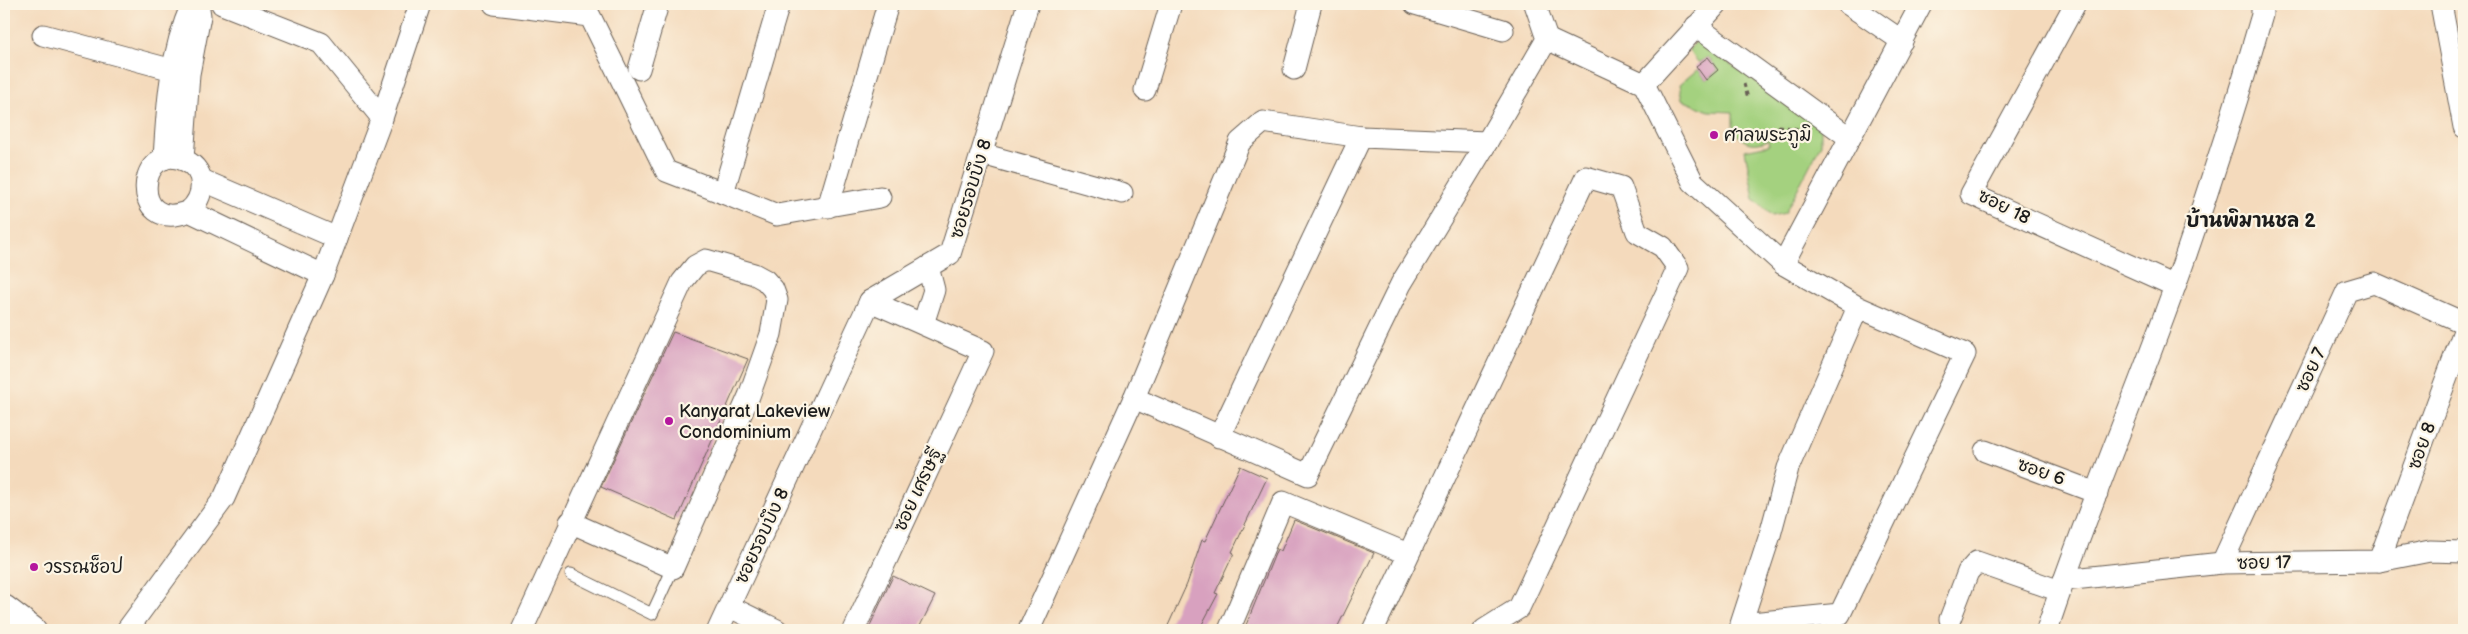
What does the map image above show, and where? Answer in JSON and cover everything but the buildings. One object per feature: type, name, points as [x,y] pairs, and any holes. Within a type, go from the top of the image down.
[{"type":"street","points":[[173,159],[186,19],[192,4]]},
{"type":"street","points":[[180,73],[200,16],[198,4]]},
{"type":"street","points":[[222,4],[321,43],[382,118]]},
{"type":"street","points":[[127,630],[224,498],[323,275],[382,118],[420,4]]},
{"type":"street","points":[[494,4],[541,7],[590,16],[666,171],[777,215],[880,197]]},
{"type":"street","points":[[638,69],[658,4]]},
{"type":"street","points":[[723,193],[780,4]]},
{"type":"street","points":[[828,207],[888,4]]},
{"type":"street","name":"ซอยรอบบึง 8","points":[[718,630],[870,301],[950,254],[1028,4]]},
{"type":"street","points":[[1145,90],[1170,4]]},
{"type":"street","points":[[1294,69],[1311,4]]},
{"type":"street","points":[[1415,4],[1450,9],[1503,30]]},
{"type":"street","points":[[1536,4],[1547,39],[1644,84],[1693,182],[1783,264],[1858,308],[1965,354],[1840,614],[1741,624],[1770,535],[1788,468],[1858,308]]},
{"type":"street","points":[[1644,84],[1717,4]]},
{"type":"street","points":[[1848,4],[1902,40]]},
{"type":"street","points":[[1783,264],[1921,4]]},
{"type":"street","name":"ซอย 18","points":[[2075,4],[1971,194],[2175,286]]},
{"type":"street","points":[[2047,630],[2062,585],[2175,286],[2231,124],[2262,15],[2262,4]]},
{"type":"street","points":[[2441,4],[2464,127]]},
{"type":"street","points":[[1696,26],[1850,138]]},
{"type":"street","points":[[43,35],[180,73]]},
{"type":"street","points":[[1134,398],[1308,475],[1401,284],[1547,39]]},
{"type":"street","points":[[1029,630],[1134,398],[1240,142],[1263,122],[1361,137],[1487,142]]},
{"type":"street","points":[[1220,437],[1361,137]]},
{"type":"street","points":[[982,154],[1122,193]]},
{"type":"street","points":[[173,159],[198,171],[202,180],[200,198],[189,211]]},
{"type":"street","points":[[173,159],[149,171],[145,180],[147,199],[153,207],[170,215],[189,211],[323,275]]},
{"type":"street","points":[[1373,630],[1586,177],[1620,187],[1637,232],[1663,247],[1678,268],[1519,608],[1484,630]]},
{"type":"street","points":[[202,180],[337,238]]},
{"type":"street","points":[[522,630],[570,522],[687,274],[706,260],[754,274],[764,280],[773,289],[777,300],[771,334],[749,396],[673,568],[570,522]]},
{"type":"street","points":[[870,301],[923,324],[934,290],[928,267]]},
{"type":"street","name":"ซอย 7","points":[[2222,563],[2347,291],[2374,283],[2464,323]]},
{"type":"street","name":"ซอย เศรษฐี","points":[[854,630],[982,351],[923,324]]},
{"type":"street","name":"ซอย 8","points":[[2379,561],[2464,331]]},
{"type":"street","name":"ซอย 6","points":[[1985,451],[2097,493]]},
{"type":"street","points":[[1229,630],[1283,502],[1408,554]]},
{"type":"street","name":"ซอย 17","points":[[2062,585],[2222,563],[2379,561],[2430,551],[2464,552]]},
{"type":"street","points":[[1950,619],[1968,572],[1977,562],[2062,585]]},
{"type":"street","points":[[730,607],[777,630]]},
{"type":"street","points":[[4,608],[33,630]]},
{"type":"lane","points":[[571,574],[652,614],[673,568]]},
{"type":"green space","points":[[1697,41],[1821,126],[1821,144],[1785,213],[1772,216],[1754,199],[1745,150],[1769,145],[1768,140],[1752,143],[1740,137],[1733,128],[1733,112],[1709,111],[1682,100],[1679,85],[1698,69],[1706,80],[1718,70],[1708,57],[1699,63],[1688,50]]},
{"type":"place","name":"ศาลพระภูมิ","points":[[1714,135]]},
{"type":"place","name":"Kanyarat Lakeview Condominium","points":[[669,421]]},
{"type":"place","name":"วรรณช็อป","points":[[34,567]]},
{"type":"district","name":"บ้านพิมานชล 2","points":[[2251,221]]}]
